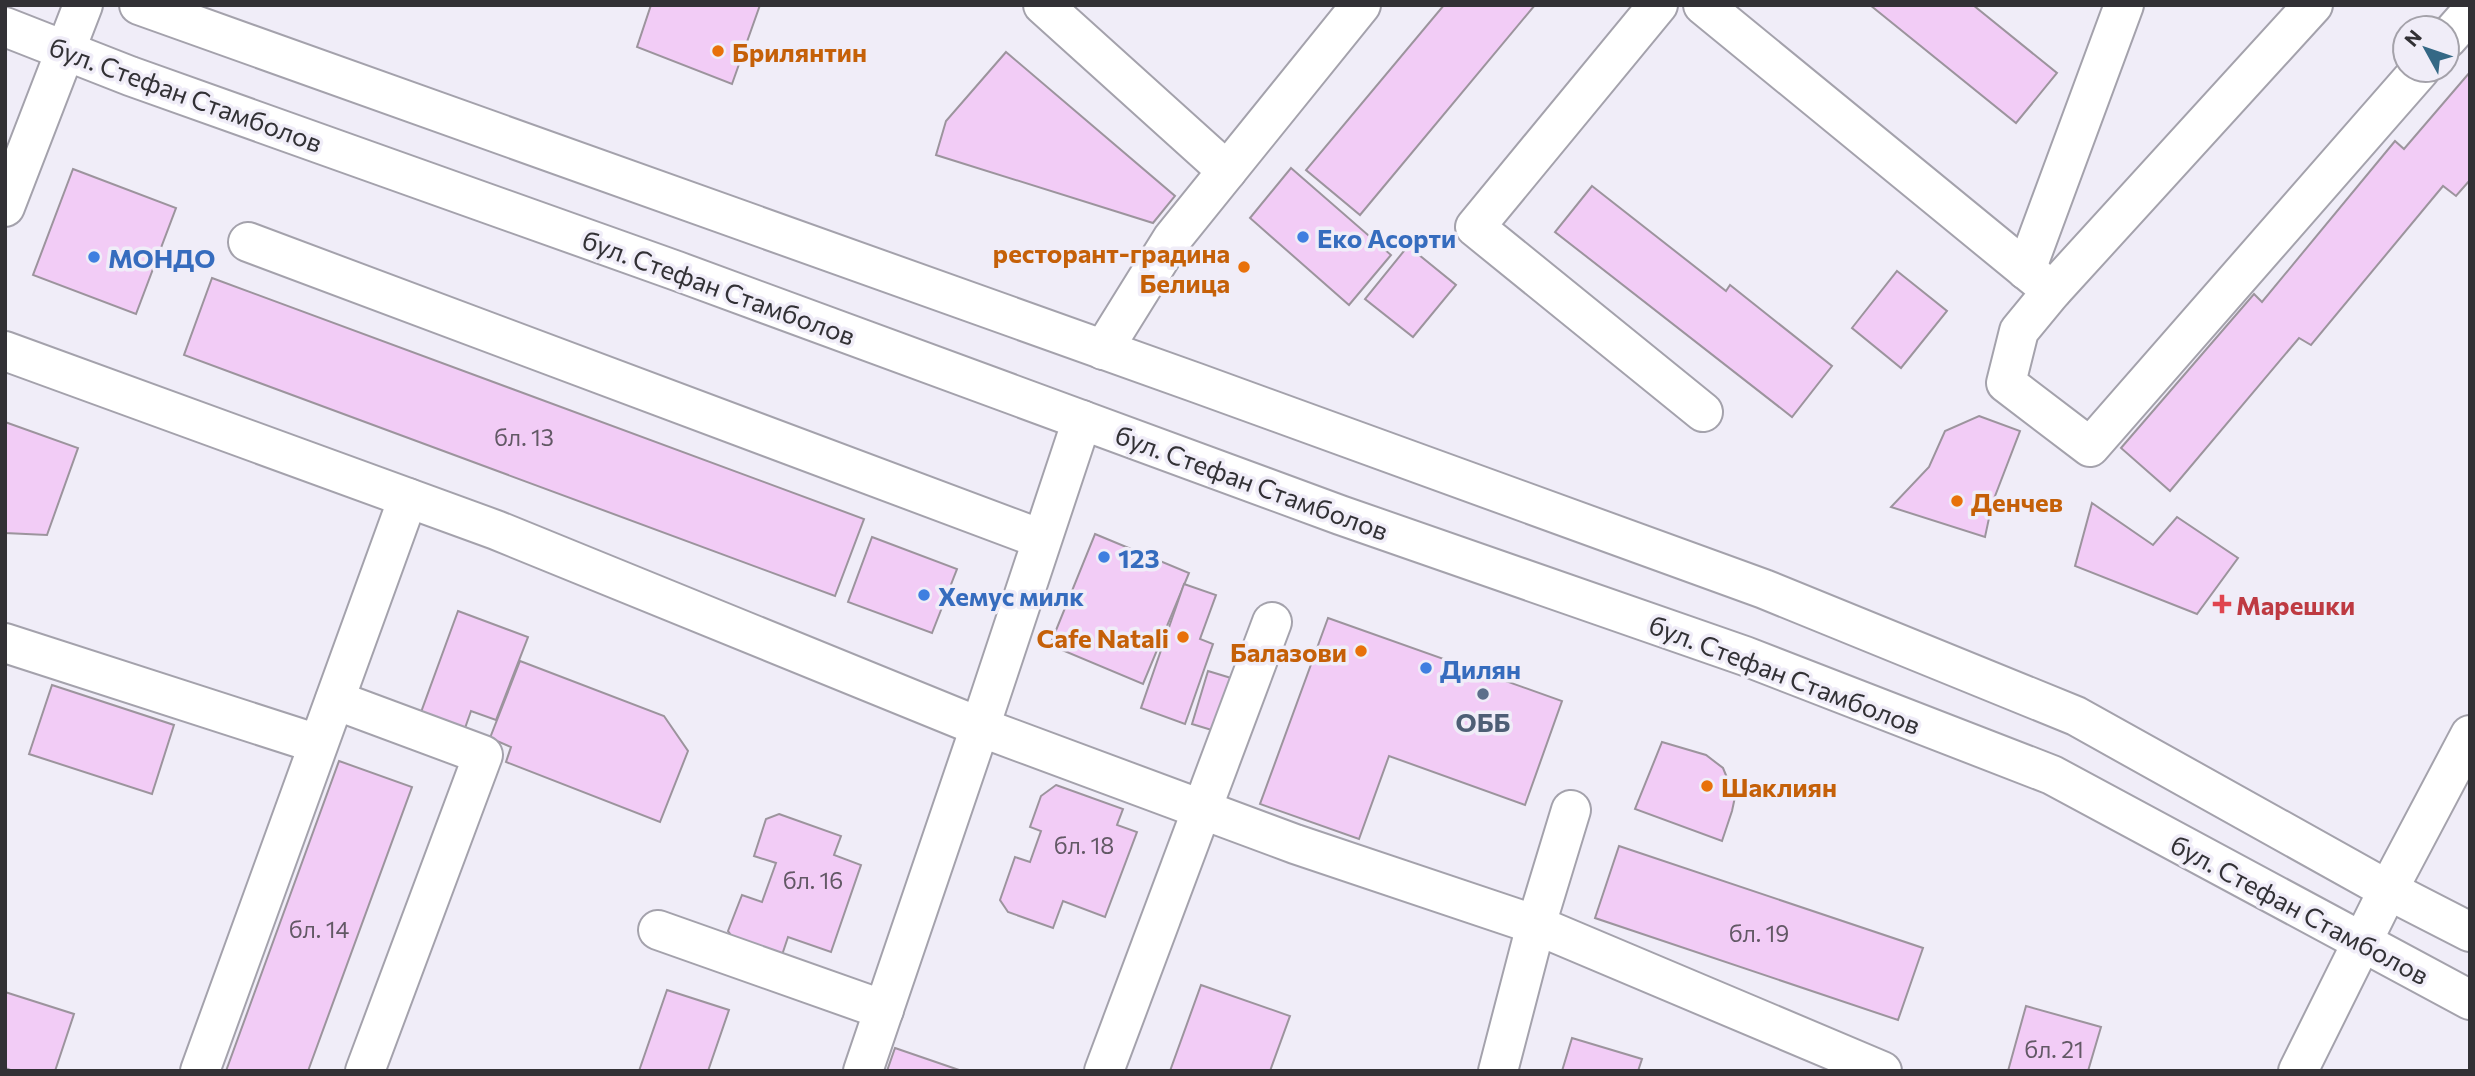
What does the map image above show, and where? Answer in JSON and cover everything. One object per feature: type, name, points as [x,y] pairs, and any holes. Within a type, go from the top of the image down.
[{"type":"main road","points":[[9,187],[67,50],[83,5]]},
{"type":"main road","points":[[139,5],[1765,589],[2076,716],[2388,890],[2470,932]]},
{"type":"main road","points":[[1043,5],[1227,171]]},
{"type":"main road","points":[[1103,350],[1172,239],[1361,5]]},
{"type":"main road","points":[[1658,5],[1475,227],[1703,412]]},
{"type":"main road","points":[[1703,5],[2039,280]]},
{"type":"main road","points":[[2124,5],[2039,280],[2020,331],[2006,383],[2090,447],[2408,84]]},
{"type":"main road","points":[[2039,280],[2306,8]]},
{"type":"main road","name":"бул. Стефан Стамболов","points":[[5,27],[143,81],[677,271],[1340,515],[1745,656],[2052,775],[2470,1000]]},
{"type":"main road","points":[[248,242],[1041,540]]},
{"type":"main road","points":[[5,351],[496,530],[980,727],[1201,810],[1536,925],[1882,1071]]},
{"type":"main road","points":[[863,1071],[1082,420]]},
{"type":"main road","points":[[200,1071],[408,498]]},
{"type":"main road","points":[[1104,1071],[1272,622]]},
{"type":"main road","points":[[5,643],[318,744]]},
{"type":"main road","points":[[335,699],[483,755],[365,1071]]},
{"type":"main road","points":[[2298,1071],[2361,942],[2470,735]]},
{"type":"main road","points":[[1498,1071],[1536,925],[1571,810]]},
{"type":"main road","points":[[658,930],[884,1010]]},
{"type":"building","points":[[651,5],[760,5],[732,84],[637,47]]},
{"type":"building","points":[[1444,5],[1535,5],[1360,215],[1306,170]]},
{"type":"building","points":[[1870,5],[1973,5],[2057,73],[2016,123]]},
{"type":"building","points":[[1006,52],[1175,196],[1153,223],[936,155],[946,121]]},
{"type":"building","points":[[2470,72],[2470,180],[2456,196],[2443,186],[2311,345],[2299,338],[2170,491],[2121,448],[2254,294],[2262,302],[2395,141],[2404,149]]},
{"type":"building","points":[[1291,168],[1391,255],[1349,305],[1250,218]]},
{"type":"building","points":[[73,169],[176,208],[136,314],[33,275]]},
{"type":"building","points":[[1592,186],[1726,291],[1730,285],[1832,366],[1792,417],[1555,232]]},
{"type":"building","points":[[1408,246],[1456,285],[1413,337],[1365,299]]},
{"type":"building","points":[[1897,271],[1947,311],[1901,368],[1852,328]]},
{"type":"building","points":[[212,278],[864,519],[835,596],[184,355]]},
{"type":"building","points":[[1979,416],[2020,431],[1992,504],[1985,537],[1891,507],[1929,467],[1945,431]]},
{"type":"building","points":[[5,422],[78,448],[47,535],[5,533]]},
{"type":"building","points":[[2092,503],[2153,545],[2177,517],[2238,558],[2197,614],[2075,566]]},
{"type":"building","points":[[1095,534],[1189,573],[1143,684],[1050,645]]},
{"type":"building","points":[[872,537],[957,569],[932,633],[848,602]]},
{"type":"building","points":[[1184,584],[1216,595],[1200,639],[1213,644],[1185,724],[1141,708]]},
{"type":"building","points":[[458,611],[528,637],[496,720],[471,711],[464,731],[420,715]]},
{"type":"building","points":[[1328,618],[1562,701],[1525,805],[1389,756],[1359,839],[1260,804]]},
{"type":"building","points":[[520,661],[664,716],[688,751],[660,822],[506,762],[511,747],[490,738]]},
{"type":"building","points":[[1208,671],[1231,678],[1215,731],[1192,724]]},
{"type":"building","points":[[52,685],[174,725],[152,794],[29,754]]},
{"type":"building","points":[[1662,742],[1706,755],[1723,768],[1735,797],[1722,841],[1635,809]]},
{"type":"building","points":[[339,761],[412,787],[308,1071],[226,1071]]},
{"type":"building","points":[[1056,785],[1123,809],[1117,825],[1137,832],[1105,917],[1063,901],[1053,928],[1008,912],[1000,900],[1015,857],[1030,862],[1041,831],[1030,827],[1041,796]]},
{"type":"building","points":[[779,814],[841,836],[834,855],[861,865],[831,952],[788,937],[781,958],[736,942],[728,931],[742,895],[762,902],[776,863],[754,856],[766,819]]},
{"type":"building","points":[[1619,846],[1923,948],[1898,1020],[1595,918]]},
{"type":"building","points":[[1201,985],[1290,1016],[1270,1071],[1170,1071]]},
{"type":"building","points":[[667,990],[729,1010],[708,1071],[639,1071]]},
{"type":"building","points":[[5,992],[74,1014],[55,1071],[13,1071],[5,1068]]},
{"type":"building","points":[[2026,1006],[2101,1027],[2088,1071],[2008,1071]]},
{"type":"building","points":[[1572,1038],[1642,1059],[1638,1071],[1562,1071]]},
{"type":"building","points":[[895,1048],[962,1071],[887,1071]]},
{"type":"place","name":"Брилянтин","points":[[718,51]]},
{"type":"place","name":"Еко Асорти","points":[[1303,237]]},
{"type":"place","name":"МОНДО","points":[[94,257]]},
{"type":"place","name":"ресторант-градина Белица","points":[[1244,267]]},
{"type":"place","name":"Денчев","points":[[1957,501]]},
{"type":"place","name":"123","points":[[1104,557]]},
{"type":"place","name":"Хемус милк","points":[[924,595]]},
{"type":"place","name":"Марешки","points":[[2222,604]]},
{"type":"place","name":"Cafe Natali","points":[[1183,637]]},
{"type":"place","name":"Балазови","points":[[1361,651]]},
{"type":"place","name":"Дилян","points":[[1426,668]]},
{"type":"place","name":"ОББ","points":[[1483,694]]},
{"type":"place","name":"Шаклиян","points":[[1707,786]]}]
